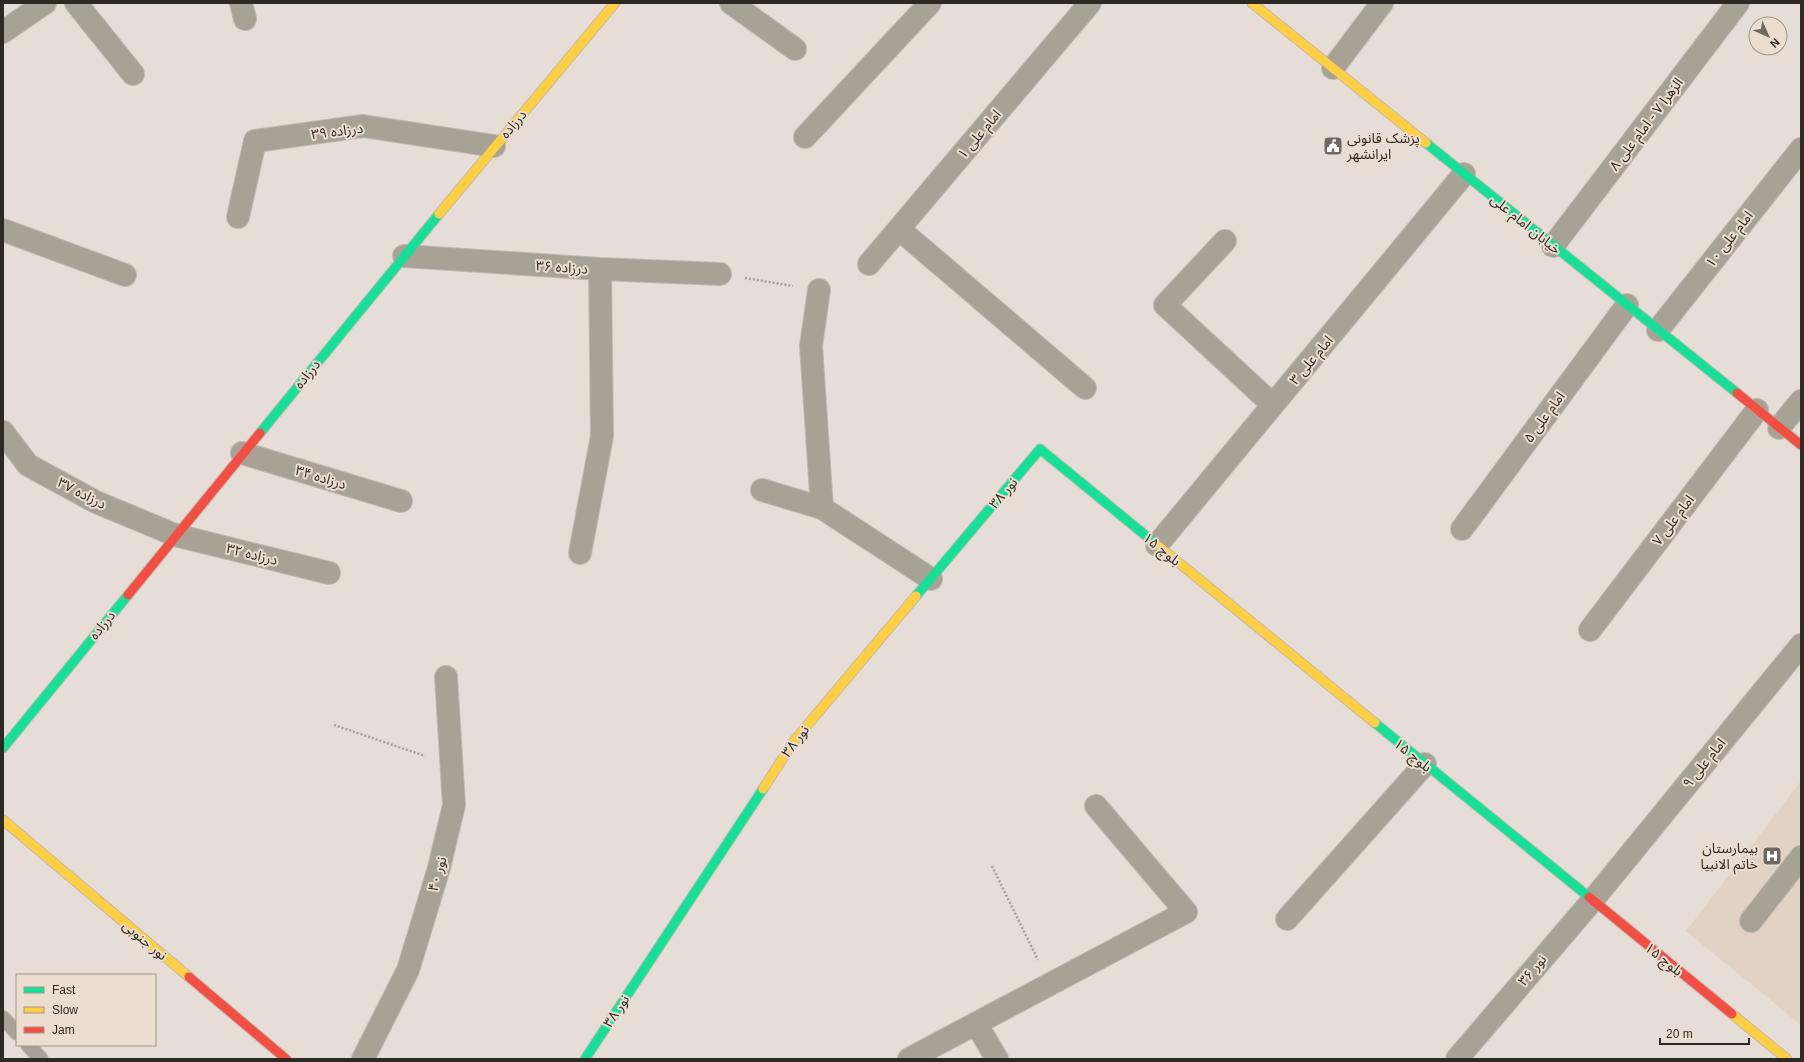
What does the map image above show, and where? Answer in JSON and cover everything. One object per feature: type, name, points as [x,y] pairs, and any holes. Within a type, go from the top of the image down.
[{"type":"street","points":[[3,32],[45,3]]},
{"type":"street","points":[[76,3],[133,74]]},
{"type":"street","name":"درزاده","points":[[3,748],[175,535],[494,146],[615,3]]},
{"type":"street","points":[[731,3],[795,49]]},
{"type":"street","points":[[805,137],[930,3]]},
{"type":"street","name":"امام علی ۱","points":[[869,264],[1090,3]]},
{"type":"street","name":"خیابان امام علی","points":[[1252,3],[1801,445]]},
{"type":"street","points":[[1333,68],[1382,3]]},
{"type":"street","name":"الزهرا ۷ - امام علی ۸","points":[[1553,246],[1738,3]]},
{"type":"street","name":"درزاده ۳۹","points":[[238,217],[255,141],[363,126],[494,146]]},
{"type":"street","name":"امام علی ۱۰","points":[[1658,330],[1801,149]]},
{"type":"street","name":"امام علی ۳","points":[[1157,545],[1464,174]]},
{"type":"street","points":[[899,229],[1085,388]]},
{"type":"street","points":[[3,230],[125,275]]},
{"type":"street","points":[[1225,241],[1165,305],[1273,405]]},
{"type":"street","name":"درزاده ۳۶","points":[[404,256],[600,269],[720,274]]},
{"type":"street","points":[[580,553],[602,436],[600,269]]},
{"type":"street","points":[[819,290],[811,346],[822,508]]},
{"type":"street","name":"امام علی ۵","points":[[1462,529],[1627,305]]},
{"type":"street","points":[[1779,428],[1801,401]]},
{"type":"street","name":"امام علی ۷","points":[[1590,630],[1757,410]]},
{"type":"street","name":"درزاده ۳۷","points":[[3,432],[28,465],[96,502],[175,535]]},
{"type":"street","name":"بلوچ ۱۵","points":[[1040,449],[1787,1059]]},
{"type":"street","name":"نور ۳۸","points":[[585,1059],[794,741],[1040,449]]},
{"type":"street","name":"درزاده ۳۴","points":[[242,453],[401,501]]},
{"type":"street","points":[[762,490],[822,508],[931,579]]},
{"type":"street","name":"درزاده ۳۲","points":[[175,535],[329,573]]},
{"type":"street","name":"امام علی ۹","points":[[1608,882],[1801,645]]},
{"type":"street","name":"نور ۴۰","points":[[363,1059],[408,970],[439,868],[454,805],[446,677]]},
{"type":"street","points":[[1287,919],[1425,764]]},
{"type":"street","points":[[909,1059],[1186,912],[1096,806]]},
{"type":"street","name":"نور جنوبی","points":[[3,820],[286,1059]]},
{"type":"street","points":[[1751,921],[1801,857]]},
{"type":"street","name":"نور ۳۶","points":[[1457,1059],[1608,882]]},
{"type":"street","points":[[976,1023],[996,1059]]},
{"type":"lane","points":[[3,1018],[16,1032]]},
{"type":"lane","points":[[29,1046],[41,1059]]},
{"type":"path","points":[[720,274],[819,290]]},
{"type":"path","points":[[334,725],[452,765]]},
{"type":"path","points":[[992,866],[1050,984]]},
{"type":"shaded area","name":"بیمارستان خاتم الانبیا","points":[[1801,781],[1801,1025],[1686,931]]},
{"type":"traffic: fast","points":[[1426,143],[1737,393]]},
{"type":"traffic: fast","points":[[260,433],[439,214]]},
{"type":"traffic: fast","points":[[916,596],[1040,449],[1156,544]]},
{"type":"traffic: fast","points":[[3,748],[128,595]]},
{"type":"traffic: fast","points":[[1375,723],[1589,897]]},
{"type":"traffic: fast","points":[[585,1059],[763,789]]},
{"type":"traffic: slow","points":[[439,214],[615,3]]},
{"type":"traffic: slow","points":[[1252,3],[1426,143]]},
{"type":"traffic: slow","points":[[1156,544],[1375,723]]},
{"type":"traffic: slow","points":[[763,789],[794,741],[916,596]]},
{"type":"traffic: slow","points":[[3,820],[189,977]]},
{"type":"traffic: slow","points":[[1732,1014],[1787,1059]]},
{"type":"traffic: jam","points":[[1737,393],[1801,445]]},
{"type":"traffic: jam","points":[[128,595],[260,433]]},
{"type":"traffic: jam","points":[[1589,897],[1732,1014]]},
{"type":"traffic: jam","points":[[189,977],[286,1059]]},
{"type":"place","name":"پزشک قانونی ایرانشهر","points":[[1333,146]]},
{"type":"place","name":"بیمارستان خاتم الانبیا","points":[[1772,856]]}]
